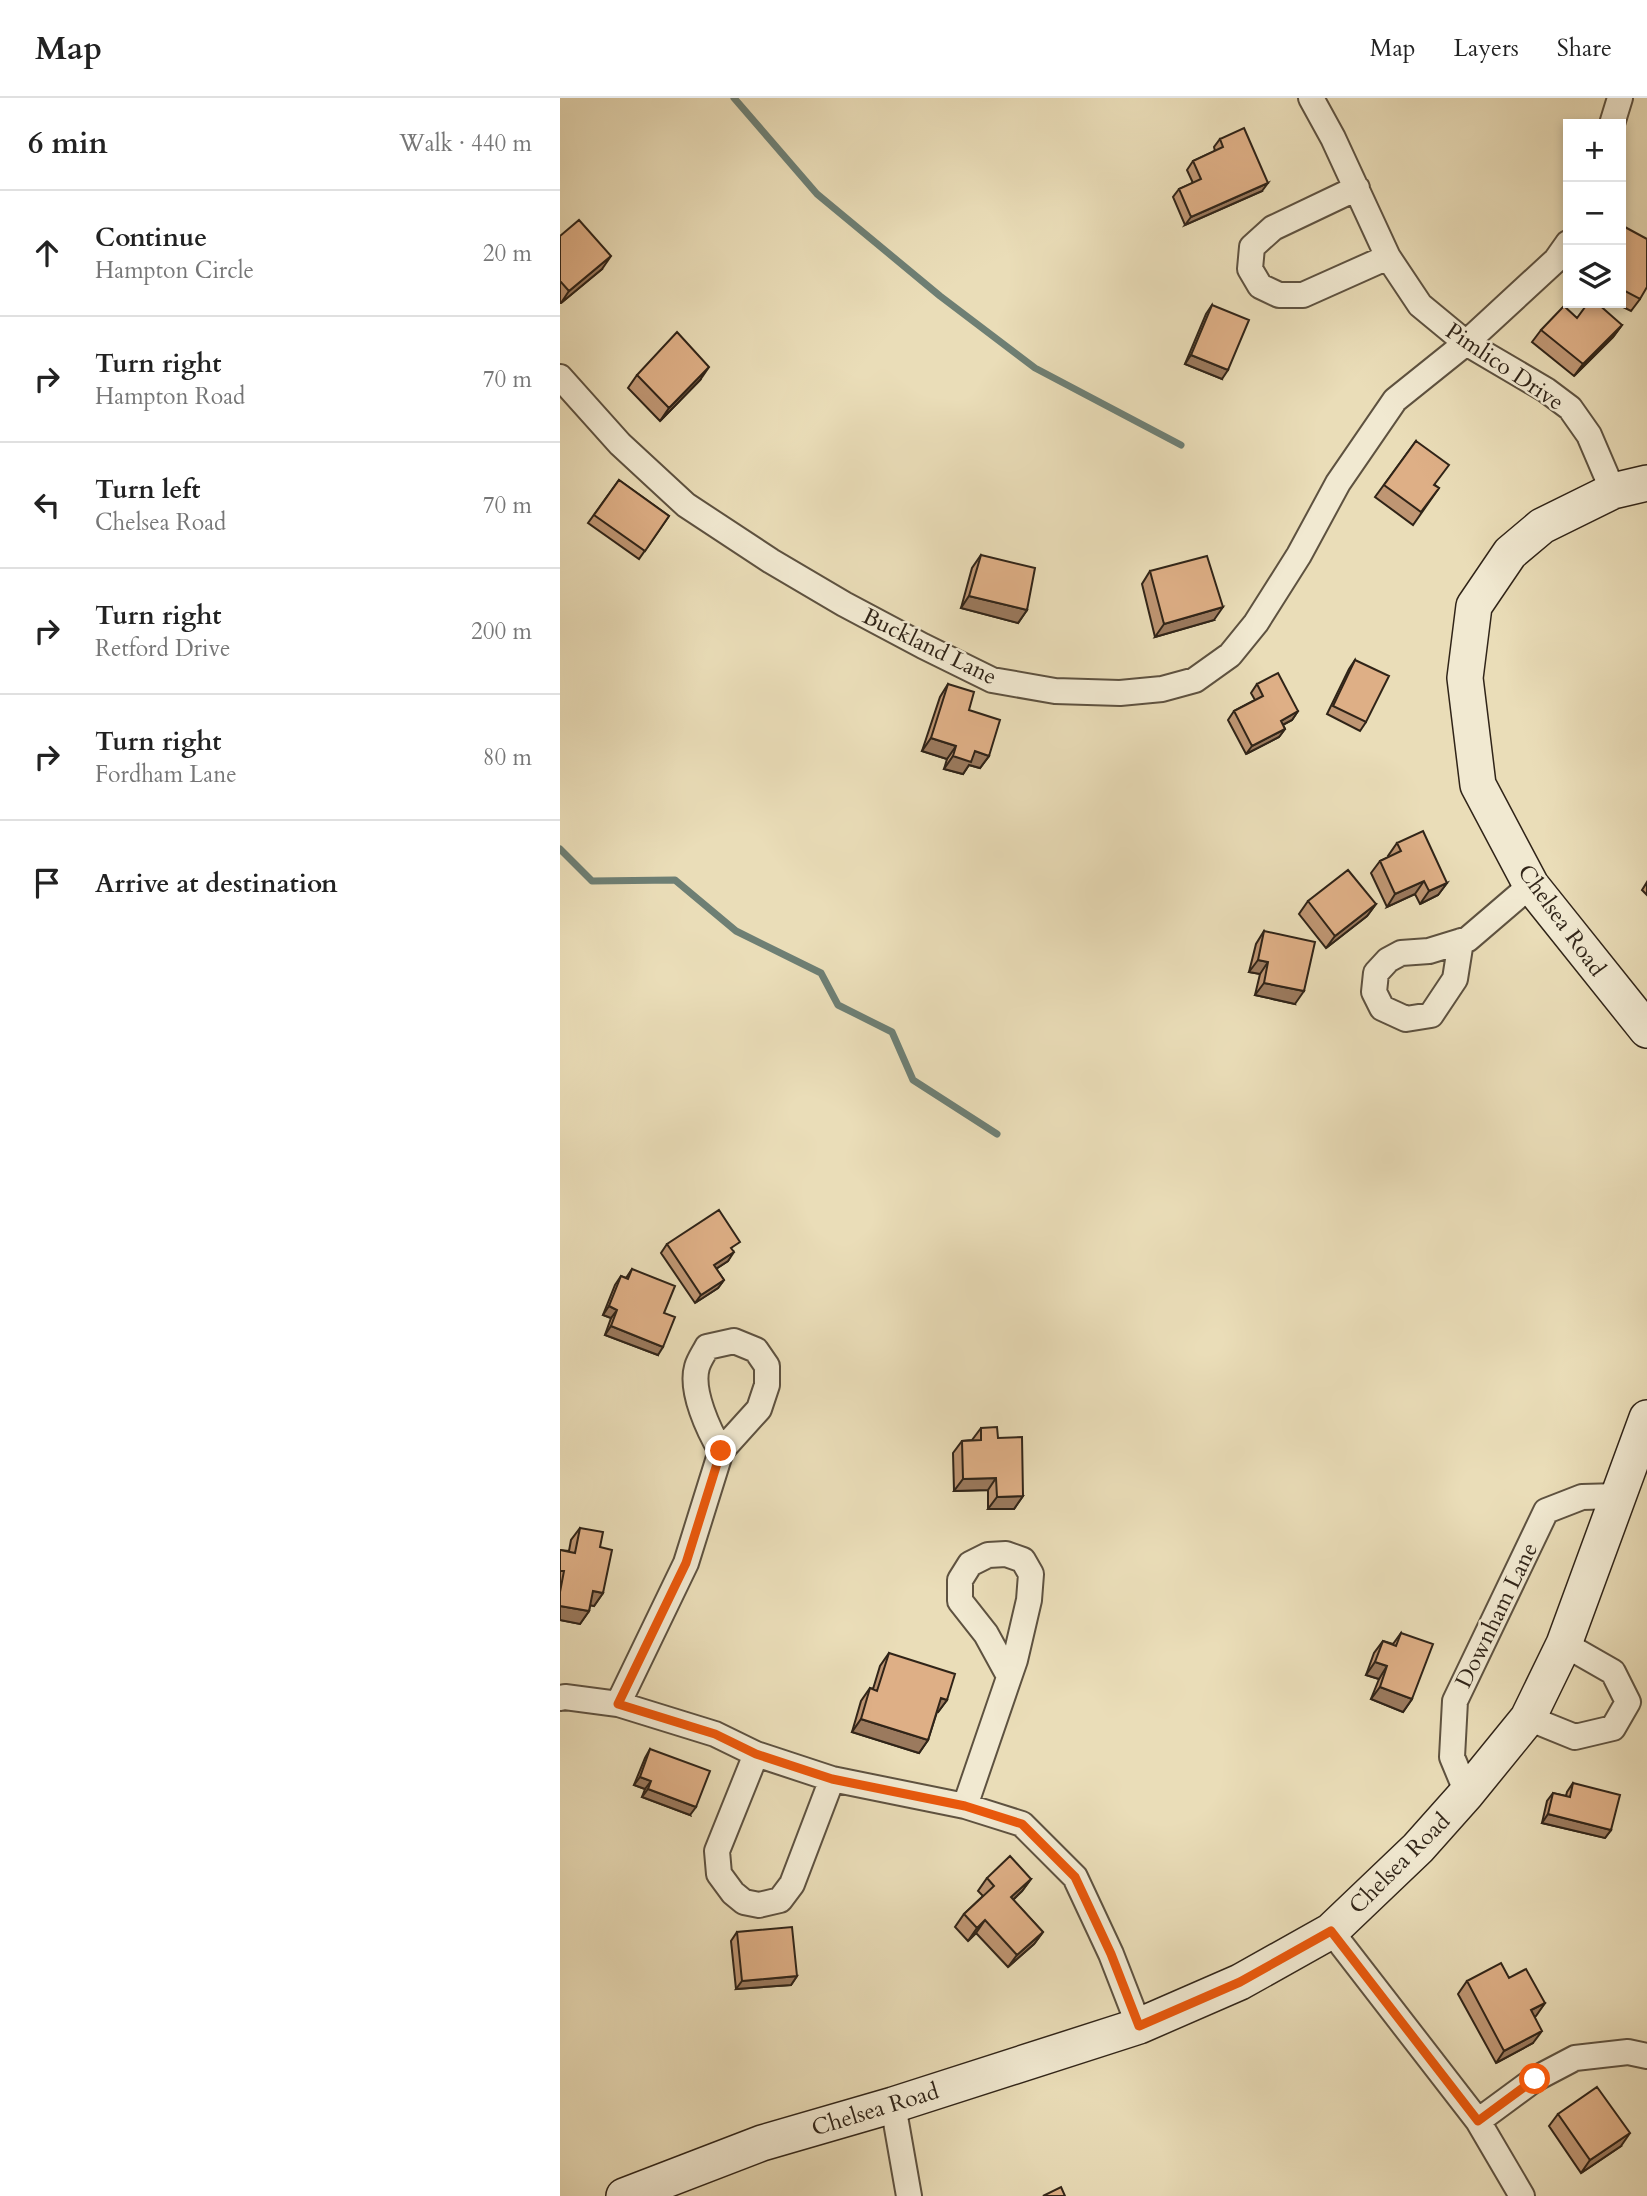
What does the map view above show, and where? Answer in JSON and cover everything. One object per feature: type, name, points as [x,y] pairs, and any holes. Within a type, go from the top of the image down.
[{"type":"street","name":"Pimlico Drive","points":[[1311,98],[1357,188],[1388,257],[1420,305],[1466,344],[1546,390],[1570,408],[1589,435],[1613,491]]},
{"type":"street","points":[[1613,119],[1619,98]]},
{"type":"street","points":[[1357,188],[1273,228],[1252,247],[1250,269],[1260,286],[1279,295],[1303,295],[1388,257]]},
{"type":"street","name":"Buckland Lane","points":[[560,377],[620,444],[686,505],[771,561],[844,604],[992,680],[1055,691],[1120,693],[1162,689],[1195,680],[1230,655],[1256,623],[1299,555],[1338,484],[1395,400],[1466,344],[1556,260],[1567,245]]},
{"type":"street","name":"Chelsea Road","points":[[1647,484],[1613,491],[1542,526],[1510,553],[1474,606],[1465,678],[1478,785],[1531,885],[1647,1030]]},
{"type":"street","points":[[1461,941],[1468,939],[1531,885]]},
{"type":"street","name":"Chelsea Road","points":[[624,2196],[762,2143],[893,2105],[1139,2026],[1240,1982],[1331,1931],[1418,1848],[1528,1718],[1563,1644],[1647,1418]]},
{"type":"street","points":[[618,1704],[686,1563],[721,1451]]},
{"type":"street","name":"Downham Lane","points":[[1467,1793],[1452,1757],[1455,1701],[1545,1511],[1582,1497],[1619,1496]]},
{"type":"street","points":[[1528,1718],[1575,1737],[1613,1728],[1628,1702],[1614,1672],[1563,1644]]},
{"type":"street","points":[[965,1806],[1009,1676]]},
{"type":"street","points":[[560,1698],[618,1704],[715,1734],[756,1754],[832,1779],[965,1806],[1022,1824],[1075,1877],[1111,1954],[1139,2026]]},
{"type":"street","points":[[756,1754],[717,1851],[719,1874],[733,1893],[744,1902],[759,1905],[780,1900],[793,1884],[832,1779]]},
{"type":"street","points":[[1331,1931],[1478,2121],[1522,2196]]},
{"type":"street","points":[[1478,2121],[1535,2079],[1575,2058],[1629,2052],[1647,2056]]},
{"type":"street","points":[[893,2105],[909,2196]]},
{"type":"building","points":[[1244,128],[1268,183],[1191,217],[1179,189],[1201,179],[1193,161],[1223,147],[1220,139]]},
{"type":"building","points":[[579,220],[611,256],[569,291],[560,281],[560,236]]},
{"type":"building","points":[[1626,228],[1647,239],[1647,287],[1640,299],[1626,292]]},
{"type":"building","points":[[1212,305],[1249,320],[1228,370],[1191,355]]},
{"type":"building","points":[[1563,307],[1577,318],[1584,308],[1603,308],[1622,325],[1583,364],[1541,330]]},
{"type":"building","points":[[677,332],[709,367],[669,408],[637,375]]},
{"type":"building","points":[[1416,441],[1449,465],[1434,485],[1439,488],[1421,512],[1384,485]]},
{"type":"building","points":[[619,480],[669,516],[645,551],[594,515]]},
{"type":"building","points":[[981,555],[1035,568],[1027,610],[969,596]]},
{"type":"building","points":[[1207,556],[1223,607],[1164,624],[1150,571]]},
{"type":"building","points":[[1355,660],[1389,676],[1366,722],[1333,706]]},
{"type":"building","points":[[1278,673],[1298,711],[1281,721],[1285,729],[1252,746],[1234,711],[1263,696],[1257,684]]},
{"type":"building","points":[[948,684],[974,692],[969,710],[1000,720],[989,756],[975,751],[971,762],[953,756],[956,746],[931,738]]},
{"type":"building","points":[[1423,831],[1447,883],[1429,891],[1424,881],[1395,894],[1380,861],[1401,851],[1397,843]]},
{"type":"building","points":[[1348,870],[1376,904],[1335,936],[1308,901]]},
{"type":"building","points":[[1264,931],[1315,942],[1304,991],[1264,983],[1268,962],[1258,960]]},
{"type":"building","points":[[719,1210],[740,1242],[731,1248],[734,1252],[714,1265],[724,1280],[701,1295],[667,1244]]},
{"type":"building","points":[[632,1269],[675,1286],[664,1313],[675,1317],[663,1347],[611,1326],[617,1310],[609,1306],[621,1276],[628,1279]]},
{"type":"building","points":[[997,1427],[998,1438],[1022,1437],[1023,1496],[997,1497],[996,1478],[963,1479],[962,1441],[981,1440],[981,1428]]},
{"type":"building","points":[[580,1528],[603,1532],[600,1547],[612,1550],[603,1593],[593,1591],[589,1611],[560,1606],[564,1571],[560,1571],[560,1550],[575,1553]]},
{"type":"building","points":[[1401,1633],[1433,1644],[1412,1699],[1380,1687],[1387,1666],[1375,1662],[1383,1641],[1396,1646]]},
{"type":"building","points":[[889,1653],[955,1674],[947,1700],[941,1698],[928,1740],[861,1719],[870,1688],[877,1691]]},
{"type":"building","points":[[650,1749],[710,1771],[696,1807],[648,1789],[651,1781],[640,1777]]},
{"type":"building","points":[[1573,1783],[1620,1795],[1611,1830],[1548,1814],[1553,1793],[1570,1797]]},
{"type":"building","points":[[1010,1856],[1031,1879],[1011,1897],[1043,1932],[1017,1955],[985,1920],[977,1928],[964,1914],[994,1886],[987,1878]]},
{"type":"building","points":[[792,1927],[797,1976],[742,1981],[737,1932]]},
{"type":"building","points":[[1501,1963],[1509,1978],[1526,1969],[1545,2003],[1531,2010],[1542,2031],[1504,2051],[1467,1981]]},
{"type":"building","points":[[1597,2087],[1630,2133],[1590,2160],[1558,2114]]},
{"type":"building","points":[[1061,2187],[1065,2196],[1043,2196]]},
{"type":"waterway","points":[[734,98],[817,194],[940,296],[1035,368],[1181,445]]},
{"type":"waterway","points":[[560,849],[592,881],[675,880],[736,931],[821,973],[838,1005],[892,1032],[913,1080],[997,1134]]},
{"type":"route","points":[[721,1451],[686,1563],[618,1704],[715,1734],[756,1754],[832,1779],[965,1806],[1022,1824],[1075,1877],[1111,1954],[1139,2026],[1240,1982],[1331,1931],[1478,2121],[1535,2079]]}]
